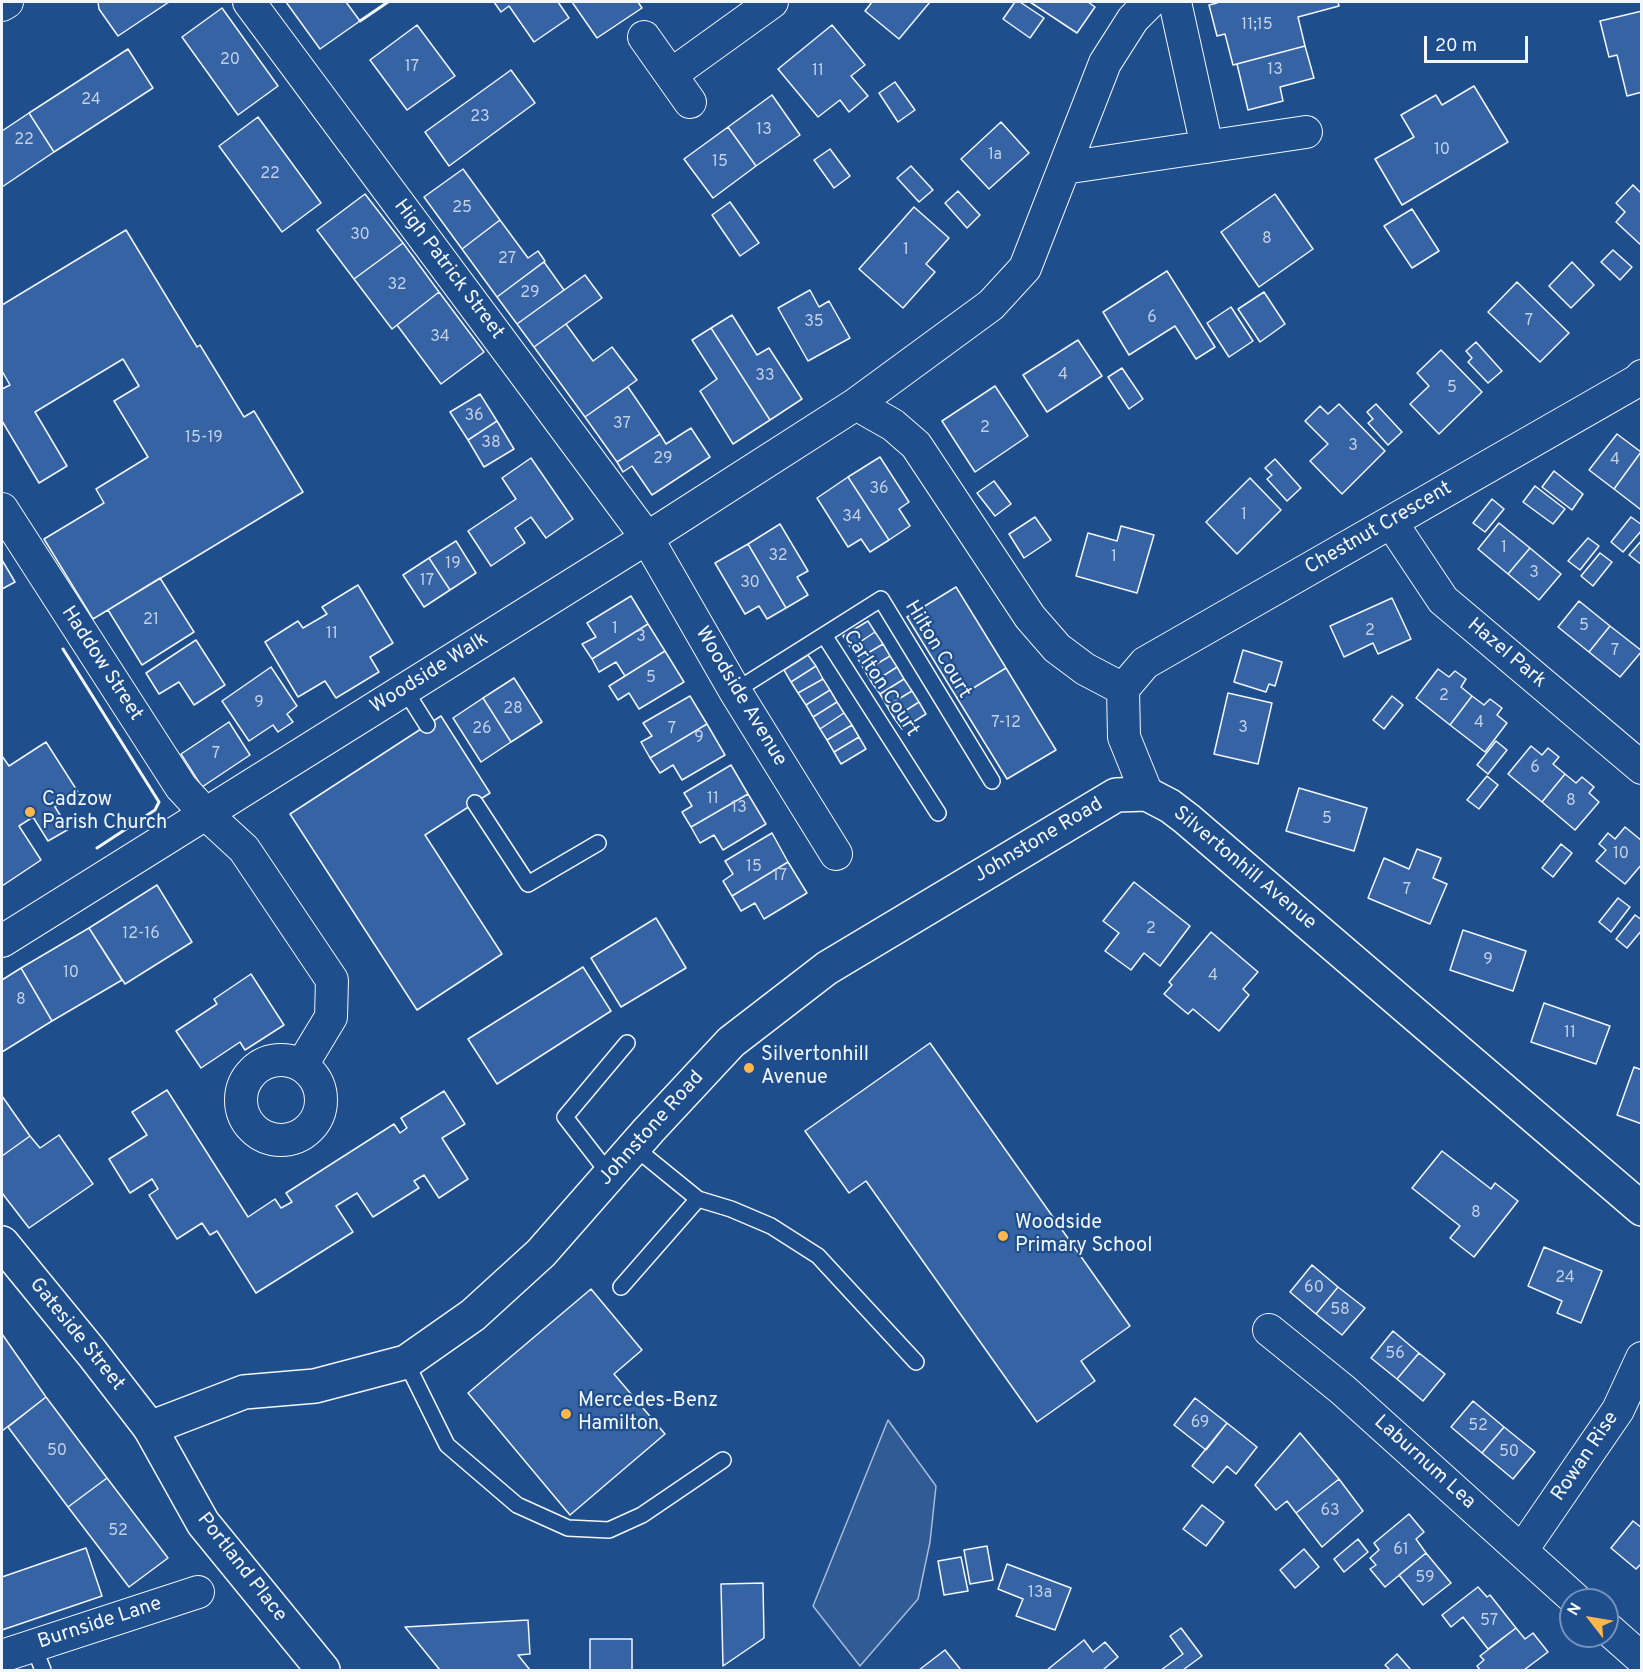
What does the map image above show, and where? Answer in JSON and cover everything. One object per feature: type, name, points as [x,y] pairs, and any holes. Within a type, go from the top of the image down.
[{"type":"street","points":[[2,5],[7,2]]},
{"type":"street","name":"High Patrick Street","points":[[249,2],[647,538]]},
{"type":"street","points":[[672,74],[772,2]]},
{"type":"street","name":"Woodside Walk","points":[[2,941],[647,538],[856,404],[992,305],[1025,268],[1106,63],[1133,19],[1150,2]]},
{"type":"street","points":[[1175,2],[1207,147]]},
{"type":"street","points":[[644,37],[690,102]]},
{"type":"street","points":[[1064,168],[1306,132]]},
{"type":"street","name":"Chestnut Crescent","points":[[1123,689],[1146,663],[1640,381]]},
{"type":"street","points":[[856,404],[893,425],[916,445],[1030,617],[1057,648],[1085,669],[1123,689],[1124,736],[1147,794]]},
{"type":"street","name":"Haddow Street","points":[[2,509],[181,787],[244,849],[332,980],[331,1017],[302,1065]]},
{"type":"street","name":"Hazel Park","points":[[1391,522],[1443,600],[1641,768]]},
{"type":"street","name":"Woodside Avenue","points":[[647,538],[735,691],[836,854]]},
{"type":"street","name":"Johnstone Road","points":[[150,1428],[244,1392],[315,1386],[406,1362],[473,1315],[541,1253],[731,1042],[827,968],[1095,806],[1116,795],[1147,794]]},
{"type":"street","name":"Silvertonhill Avenue","points":[[1147,794],[1170,806],[1187,819],[1641,1209]]},
{"type":"street","name":"Gateside Street","points":[[2,1243],[150,1428]]},
{"type":"street","name":"Laburnum Lea","points":[[1269,1330],[1343,1390],[1563,1588]]},
{"type":"street","name":"Rowan Rise","points":[[1522,1550],[1618,1410],[1641,1358]]},
{"type":"street","name":"Portland Place","points":[[150,1428],[203,1523],[323,1671]]},
{"type":"street","name":"Burnside Lane","points":[[2,1656],[38,1658],[198,1592]]},
{"type":"street","points":[[1619,1639],[1641,1659]]},
{"type":"lane","name":"Hilton Court","points":[[824,635],[881,599],[992,780]]},
{"type":"lane","name":"Carlton Court","points":[[735,691],[824,635],[938,813]]},
{"type":"lane","points":[[405,690],[427,725]]},
{"type":"lane","points":[[475,803],[528,884],[598,843]]},
{"type":"lane","points":[[610,1175],[565,1118],[627,1043]]},
{"type":"lane","points":[[634,1148],[698,1199],[731,1209],[771,1226],[818,1256],[916,1362]]},
{"type":"lane","points":[[621,1287],[698,1199]]},
{"type":"lane","points":[[406,1362],[447,1445],[517,1505],[568,1528],[609,1530],[642,1515],[723,1460]]},
{"type":"shaded area","points":[[888,1420],[936,1486],[930,1542],[918,1599],[860,1666],[813,1606]]},
{"type":"building","points":[[98,2],[169,2],[118,36],[99,9]]},
{"type":"building","points":[[286,2],[346,2],[360,21],[320,49]]},
{"type":"building","points":[[494,2],[558,2],[569,18],[534,42],[509,6],[501,12]]},
{"type":"building","points":[[572,2],[638,2],[642,8],[597,38]]},
{"type":"building","points":[[872,2],[930,2],[899,39],[865,11]]},
{"type":"building","points":[[1015,2],[1020,2],[1044,18],[1030,38],[1003,19]]},
{"type":"building","points":[[1030,2],[1088,2],[1095,7],[1077,33]]},
{"type":"building","points":[[1216,2],[1338,2],[1339,6],[1298,17],[1305,46],[1233,65],[1225,34],[1217,36],[1209,5]]},
{"type":"building","points":[[222,8],[278,86],[238,115],[182,37]]},
{"type":"building","points":[[1642,11],[1642,92],[1627,96],[1617,55],[1609,57],[1600,21]]},
{"type":"building","points":[[417,25],[455,76],[407,110],[370,60]]},
{"type":"building","points":[[832,25],[865,65],[851,76],[868,96],[849,112],[840,100],[818,117],[778,69]]},
{"type":"building","points":[[1305,46],[1314,78],[1280,87],[1283,101],[1248,110],[1237,64]]},
{"type":"building","points":[[128,49],[153,88],[54,152],[29,113]]},
{"type":"building","points":[[511,70],[535,103],[449,166],[425,132]]},
{"type":"building","points":[[895,82],[915,110],[898,122],[879,93]]},
{"type":"building","points":[[1474,86],[1508,142],[1402,205],[1375,159],[1414,137],[1401,115],[1436,95],[1442,105]]},
{"type":"building","points":[[772,95],[800,135],[756,166],[728,127]]},
{"type":"building","points":[[29,113],[54,152],[2,187],[2,131]]},
{"type":"building","points":[[258,117],[321,203],[282,232],[219,146]]},
{"type":"building","points":[[1001,122],[1029,153],[989,189],[961,159]]},
{"type":"building","points":[[728,127],[756,166],[713,198],[684,159]]},
{"type":"building","points":[[830,149],[850,176],[834,188],[814,160]]},
{"type":"building","points":[[911,166],[933,190],[919,202],[897,178]]},
{"type":"building","points":[[463,169],[500,220],[462,249],[424,197]]},
{"type":"building","points":[[1633,185],[1642,194],[1642,246],[1616,222],[1625,212],[1616,203]]},
{"type":"building","points":[[958,191],[980,215],[967,228],[945,203]]},
{"type":"building","points":[[365,194],[403,243],[354,279],[317,230]]},
{"type":"building","points":[[1275,194],[1313,249],[1259,287],[1221,232]]},
{"type":"building","points":[[730,202],[759,243],[740,256],[712,215]]},
{"type":"building","points":[[914,207],[949,238],[926,264],[935,272],[903,308],[859,269]]},
{"type":"building","points":[[1412,209],[1439,251],[1412,268],[1384,226]]},
{"type":"building","points":[[500,220],[528,258],[538,251],[545,261],[497,297],[462,249]]},
{"type":"building","points":[[126,230],[197,347],[200,345],[244,417],[254,411],[303,492],[93,619],[44,539],[104,503],[96,489],[148,457],[114,401],[139,386],[123,359],[35,412],[67,466],[39,483],[2,421],[2,389],[10,385],[2,371],[2,305]]},
{"type":"building","points":[[403,243],[439,292],[392,329],[354,279]]},
{"type":"building","points":[[1613,250],[1632,267],[1620,280],[1601,262]]},
{"type":"building","points":[[544,262],[564,290],[517,324],[497,297]]},
{"type":"building","points":[[1572,262],[1594,285],[1571,308],[1549,286]]},
{"type":"building","points":[[1167,271],[1215,347],[1196,359],[1175,326],[1129,355],[1103,312]]},
{"type":"building","points":[[585,275],[602,298],[534,347],[517,324]]},
{"type":"building","points":[[1517,282],[1569,333],[1540,362],[1488,312]]},
{"type":"building","points":[[810,290],[819,307],[829,301],[850,338],[808,361],[778,308]]},
{"type":"building","points":[[439,292],[484,352],[441,384],[397,325]]},
{"type":"building","points":[[1264,292],[1285,324],[1260,342],[1238,309]]},
{"type":"building","points":[[1231,307],[1253,341],[1229,357],[1207,323]]},
{"type":"building","points":[[732,315],[757,355],[769,348],[802,399],[770,420],[711,328]]},
{"type":"building","points":[[566,324],[593,361],[612,347],[637,380],[585,417],[534,347]]},
{"type":"building","points":[[711,328],[770,420],[733,444],[700,391],[717,379],[692,340]]},
{"type":"building","points":[[1078,340],[1102,376],[1047,412],[1023,375]]},
{"type":"building","points":[[1476,342],[1502,371],[1488,383],[1468,362],[1472,358],[1466,351]]},
{"type":"building","points":[[1441,350],[1482,392],[1439,434],[1410,404],[1429,386],[1417,373]]},
{"type":"building","points":[[1122,368],[1143,399],[1129,409],[1108,377]]},
{"type":"building","points":[[995,386],[1028,436],[975,472],[942,421]]},
{"type":"building","points":[[628,387],[660,434],[617,462],[585,417]]},
{"type":"building","points":[[480,394],[497,421],[468,440],[450,412]]},
{"type":"building","points":[[1339,404],[1385,451],[1342,494],[1310,461],[1328,444],[1305,421],[1320,406],[1328,414]]},
{"type":"building","points":[[1376,404],[1402,432],[1388,445],[1368,423],[1373,419],[1367,412]]},
{"type":"building","points":[[497,421],[514,449],[484,467],[468,440]]},
{"type":"building","points":[[691,428],[710,457],[652,495],[632,466],[623,472],[617,462],[660,434],[666,444]]},
{"type":"building","points":[[1617,434],[1641,452],[1614,489],[1589,470]]},
{"type":"building","points":[[1641,452],[1642,507],[1640,509],[1614,489]]},
{"type":"building","points":[[880,457],[909,502],[899,509],[910,526],[889,540],[848,477]]},
{"type":"building","points":[[531,458],[573,519],[546,538],[531,517],[515,528],[525,543],[491,566],[468,531],[516,499],[502,478]]},
{"type":"building","points":[[1275,459],[1301,488],[1287,501],[1267,479],[1272,475],[1265,468]]},
{"type":"building","points":[[1554,471],[1583,494],[1572,510],[1542,487]]},
{"type":"building","points":[[848,477],[889,540],[870,552],[861,539],[848,547],[817,498]]},
{"type":"building","points":[[1250,478],[1281,510],[1237,554],[1206,522]]},
{"type":"building","points":[[994,481],[1011,504],[995,516],[977,493]]},
{"type":"building","points":[[1535,486],[1565,509],[1553,524],[1523,502]]},
{"type":"building","points":[[1492,499],[1504,509],[1485,532],[1473,523]]},
{"type":"building","points":[[1035,517],[1051,540],[1024,558],[1009,534]]},
{"type":"building","points":[[1631,517],[1642,525],[1642,530],[1623,552],[1611,542]]},
{"type":"building","points":[[1499,523],[1530,548],[1508,574],[1478,549]]},
{"type":"building","points":[[780,524],[808,571],[797,577],[808,595],[786,608],[748,544]]},
{"type":"building","points":[[1121,526],[1154,535],[1137,593],[1076,576],[1088,533],[1117,541]]},
{"type":"building","points":[[1588,538],[1599,546],[1580,570],[1568,561]]},
{"type":"building","points":[[1642,540],[1642,565],[1629,555]]},
{"type":"building","points":[[456,541],[476,573],[450,590],[429,558]]},
{"type":"building","points":[[748,544],[786,608],[767,619],[759,606],[745,614],[715,563]]},
{"type":"building","points":[[1530,548],[1561,574],[1539,600],[1508,574]]},
{"type":"building","points":[[1600,553],[1612,562],[1593,586],[1581,576]]},
{"type":"building","points":[[429,558],[450,590],[424,607],[403,575]]},
{"type":"building","points":[[2,560],[15,582],[2,589]]},
{"type":"building","points":[[160,578],[194,632],[142,665],[108,610]]},
{"type":"building","points":[[358,585],[393,643],[370,657],[379,672],[336,698],[325,681],[298,697],[265,642],[298,621],[303,628],[327,614],[322,607]]},
{"type":"building","points":[[956,587],[1006,668],[957,698],[907,617]]},
{"type":"building","points":[[631,596],[648,624],[592,659],[582,644],[596,637],[587,623]]},
{"type":"building","points":[[1392,598],[1411,639],[1378,654],[1373,643],[1344,657],[1330,626]]},
{"type":"building","points":[[1579,601],[1610,626],[1589,652],[1558,627]]},
{"type":"building","points":[[868,621],[875,632],[851,648],[843,636]]},
{"type":"building","points":[[648,624],[665,651],[625,676],[616,662],[599,672],[592,659]]},
{"type":"building","points":[[1610,626],[1642,651],[1620,677],[1589,652]]},
{"type":"building","points":[[875,632],[883,644],[858,659],[851,648]]},
{"type":"building","points":[[196,640],[225,685],[194,705],[179,682],[159,694],[146,673]]},
{"type":"building","points":[[883,644],[890,656],[865,671],[858,659]]},
{"type":"building","points":[[1243,650],[1282,662],[1275,686],[1269,684],[1266,692],[1234,682]]},
{"type":"building","points":[[665,651],[684,682],[639,709],[629,693],[618,700],[609,686]]},
{"type":"building","points":[[808,655],[816,666],[791,682],[784,670]]},
{"type":"building","points":[[890,656],[897,667],[872,683],[865,671]]},
{"type":"building","points":[[816,666],[823,679],[798,693],[791,682]]},
{"type":"building","points":[[271,667],[297,706],[287,714],[293,722],[278,732],[273,725],[249,741],[222,701]]},
{"type":"building","points":[[897,667],[904,679],[880,694],[872,683]]},
{"type":"building","points":[[1006,668],[1056,750],[1007,779],[957,698]]},
{"type":"building","points":[[1438,669],[1449,677],[1455,671],[1466,679],[1461,687],[1472,696],[1450,725],[1416,698]]},
{"type":"building","points":[[514,678],[542,722],[511,742],[483,698]]},
{"type":"building","points":[[823,679],[830,690],[806,705],[798,693]]},
{"type":"building","points":[[904,679],[912,691],[887,706],[880,694]]},
{"type":"building","points":[[830,690],[837,702],[813,717],[806,705]]},
{"type":"building","points":[[912,691],[919,702],[894,718],[887,706]]},
{"type":"building","points":[[1228,693],[1272,703],[1258,764],[1214,754]]},
{"type":"building","points":[[690,696],[707,724],[650,758],[641,742],[652,736],[643,723]]},
{"type":"building","points":[[1392,696],[1403,705],[1384,729],[1373,720]]},
{"type":"building","points":[[1472,696],[1484,705],[1490,699],[1502,708],[1497,715],[1507,723],[1485,752],[1450,725]]},
{"type":"building","points":[[483,698],[511,742],[481,762],[453,718]]},
{"type":"building","points":[[837,702],[844,713],[820,729],[813,717]]},
{"type":"building","points":[[919,702],[926,714],[902,729],[894,718]]},
{"type":"building","points":[[844,713],[852,725],[827,740],[820,729]]},
{"type":"building","points":[[441,716],[490,793],[425,835],[502,954],[417,1010],[290,814]]},
{"type":"building","points":[[229,722],[250,755],[202,787],[181,754]]},
{"type":"building","points":[[707,724],[725,755],[682,780],[673,765],[660,773],[650,758]]},
{"type":"building","points":[[852,725],[859,737],[834,752],[827,740]]},
{"type":"building","points":[[859,737],[866,749],[841,764],[834,752]]},
{"type":"building","points":[[1496,741],[1507,750],[1488,774],[1477,765]]},
{"type":"building","name":"Cadzow Parish Church","points":[[46,742],[78,792],[55,807],[69,829],[48,841],[33,817],[19,826],[41,860],[2,886],[2,756],[9,766]]},
{"type":"building","points":[[1531,746],[1542,755],[1548,748],[1559,757],[1553,764],[1565,774],[1542,802],[1508,774]]},
{"type":"building","points":[[731,765],[748,794],[691,827],[682,812],[692,806],[684,793]]},
{"type":"building","points":[[1565,774],[1576,783],[1582,777],[1594,787],[1589,793],[1599,802],[1575,830],[1542,802]]},
{"type":"building","points":[[1487,776],[1498,785],[1479,809],[1467,800]]},
{"type":"building","points":[[1299,788],[1367,808],[1354,851],[1286,831]]},
{"type":"building","points":[[748,794],[766,824],[723,850],[714,835],[700,843],[691,827]]},
{"type":"building","points":[[1625,827],[1642,841],[1642,864],[1625,884],[1596,861],[1606,850],[1599,844],[1608,833],[1615,839]]},
{"type":"building","points":[[772,833],[788,862],[732,896],[723,881],[733,874],[725,861]]},
{"type":"building","points":[[1561,844],[1572,853],[1553,877],[1542,868]]},
{"type":"building","points":[[1417,849],[1441,858],[1433,878],[1447,884],[1430,924],[1368,898],[1384,858],[1409,869]]},
{"type":"building","points":[[788,862],[807,893],[764,919],[755,903],[741,911],[732,896]]},
{"type":"building","points":[[1134,882],[1190,926],[1160,966],[1144,953],[1131,970],[1105,951],[1119,933],[1103,921]]},
{"type":"building","points":[[157,885],[192,942],[125,984],[89,928]]},
{"type":"building","points":[[1618,898],[1630,907],[1611,932],[1599,922]]},
{"type":"building","points":[[1635,915],[1642,920],[1642,930],[1627,948],[1616,939]]},
{"type":"building","points":[[656,918],[686,968],[621,1007],[591,958]]},
{"type":"building","points":[[89,928],[122,980],[52,1021],[21,968]]},
{"type":"building","points":[[1463,930],[1526,951],[1513,991],[1450,970]]},
{"type":"building","points":[[1211,932],[1258,972],[1243,989],[1249,995],[1219,1031],[1193,1009],[1188,1014],[1164,994],[1172,985],[1169,982]]},
{"type":"building","points":[[583,967],[611,1011],[497,1084],[468,1039]]},
{"type":"building","points":[[21,968],[52,1021],[2,1052],[2,980]]},
{"type":"building","points":[[251,974],[284,1025],[245,1050],[240,1042],[201,1068],[176,1031],[217,1004],[214,999]]},
{"type":"building","points":[[1544,1003],[1610,1026],[1596,1064],[1531,1042]]},
{"type":"building","points":[[930,1043],[1130,1326],[1081,1361],[1095,1381],[1037,1422],[866,1181],[849,1193],[805,1131]]},
{"type":"building","points":[[1634,1067],[1642,1070],[1642,1124],[1617,1115]]},
{"type":"building","points":[[167,1090],[248,1217],[275,1199],[281,1208],[292,1202],[286,1193],[394,1124],[400,1133],[407,1128],[401,1118],[444,1091],[465,1124],[442,1138],[468,1179],[439,1198],[424,1175],[414,1181],[419,1188],[373,1217],[357,1193],[336,1206],[353,1232],[256,1293],[217,1231],[210,1235],[202,1223],[177,1239],[149,1195],[158,1189],[152,1179],[130,1193],[109,1159],[147,1135],[132,1112]]},
{"type":"building","points":[[2,1096],[30,1136],[2,1156]]},
{"type":"building","points":[[59,1135],[93,1184],[29,1228],[2,1193],[2,1156],[30,1136],[40,1148]]},
{"type":"building","points":[[1442,1151],[1491,1189],[1495,1183],[1518,1201],[1474,1257],[1450,1238],[1460,1226],[1412,1188]]},
{"type":"building","points":[[1544,1247],[1602,1271],[1581,1323],[1557,1313],[1562,1301],[1528,1286]]},
{"type":"building","points":[[1312,1265],[1338,1287],[1316,1314],[1290,1292]]},
{"type":"building","points":[[1338,1287],[1365,1308],[1342,1335],[1316,1314]]},
{"type":"building","name":"Mercedes-Benz Hamilton","points":[[591,1289],[642,1350],[614,1374],[665,1434],[570,1515],[468,1393]]},
{"type":"building","points":[[1393,1331],[1419,1353],[1397,1379],[1371,1358]]},
{"type":"building","points":[[2,1334],[46,1397],[2,1431]]},
{"type":"building","points":[[1419,1353],[1445,1374],[1423,1401],[1397,1379]]},
{"type":"building","points":[[46,1397],[107,1478],[68,1507],[8,1427]]},
{"type":"building","points":[[1195,1398],[1227,1423],[1206,1450],[1174,1425]]},
{"type":"building","points":[[1473,1401],[1504,1427],[1482,1453],[1451,1427]]},
{"type":"building","points":[[1227,1423],[1257,1447],[1236,1474],[1227,1466],[1213,1483],[1192,1466]]},
{"type":"building","points":[[1504,1427],[1535,1452],[1513,1479],[1482,1453]]},
{"type":"building","points":[[1300,1433],[1339,1479],[1296,1513],[1287,1501],[1276,1510],[1255,1485]]},
{"type":"building","points":[[107,1478],[168,1558],[129,1587],[68,1507]]},
{"type":"building","points":[[1339,1479],[1363,1511],[1322,1547],[1296,1513]]},
{"type":"building","points":[[1202,1505],[1224,1522],[1206,1546],[1183,1529]]},
{"type":"building","points":[[1409,1514],[1424,1532],[1416,1539],[1426,1553],[1385,1587],[1370,1569],[1376,1565],[1370,1558],[1379,1550],[1374,1543]]},
{"type":"building","points":[[1633,1521],[1642,1528],[1642,1563],[1636,1569],[1611,1548]]},
{"type":"building","points":[[1358,1539],[1368,1552],[1344,1572],[1334,1559]]},
{"type":"building","points":[[987,1546],[993,1580],[970,1584],[964,1550]]},
{"type":"building","points":[[86,1548],[102,1596],[2,1630],[2,1577]]},
{"type":"building","points":[[1304,1549],[1319,1567],[1295,1588],[1280,1570]]},
{"type":"building","points":[[1426,1553],[1451,1583],[1423,1605],[1399,1575]]},
{"type":"building","points":[[961,1557],[968,1591],[944,1595],[938,1561]]},
{"type":"building","points":[[1007,1564],[1071,1588],[1055,1630],[1016,1616],[1023,1599],[998,1589]]},
{"type":"building","points":[[763,1583],[764,1638],[723,1666],[721,1584]]},
{"type":"building","points":[[1478,1587],[1487,1597],[1490,1595],[1516,1628],[1488,1649],[1463,1617],[1451,1627],[1442,1615]]},
{"type":"building","points":[[528,1620],[530,1654],[518,1655],[530,1670],[440,1670],[405,1627]]},
{"type":"building","points":[[1181,1628],[1202,1656],[1183,1670],[1161,1670],[1183,1654],[1170,1636]]},
{"type":"building","points":[[1516,1628],[1525,1639],[1533,1633],[1548,1652],[1524,1670],[1480,1670],[1477,1666],[1484,1660],[1480,1656]]},
{"type":"building","points":[[590,1639],[632,1639],[632,1670],[590,1670]]},
{"type":"building","points":[[1084,1640],[1093,1652],[1105,1642],[1118,1657],[1105,1670],[1047,1670]]},
{"type":"building","points":[[945,1650],[961,1670],[919,1670]]},
{"type":"building","points":[[1397,1654],[1411,1670],[1390,1670],[1385,1665]]},
{"type":"wall","points":[[360,21],[388,2]]},
{"type":"wall","points":[[63,649],[159,802],[155,810],[97,848]]},
{"type":"place","name":"Cadzow Parish Church","points":[[30,812]]},
{"type":"place","name":"Silvertonhill Avenue","points":[[749,1068]]},
{"type":"place","name":"Woodside Primary School","points":[[1003,1236]]},
{"type":"place","name":"Mercedes-Benz Hamilton","points":[[566,1414]]}]
